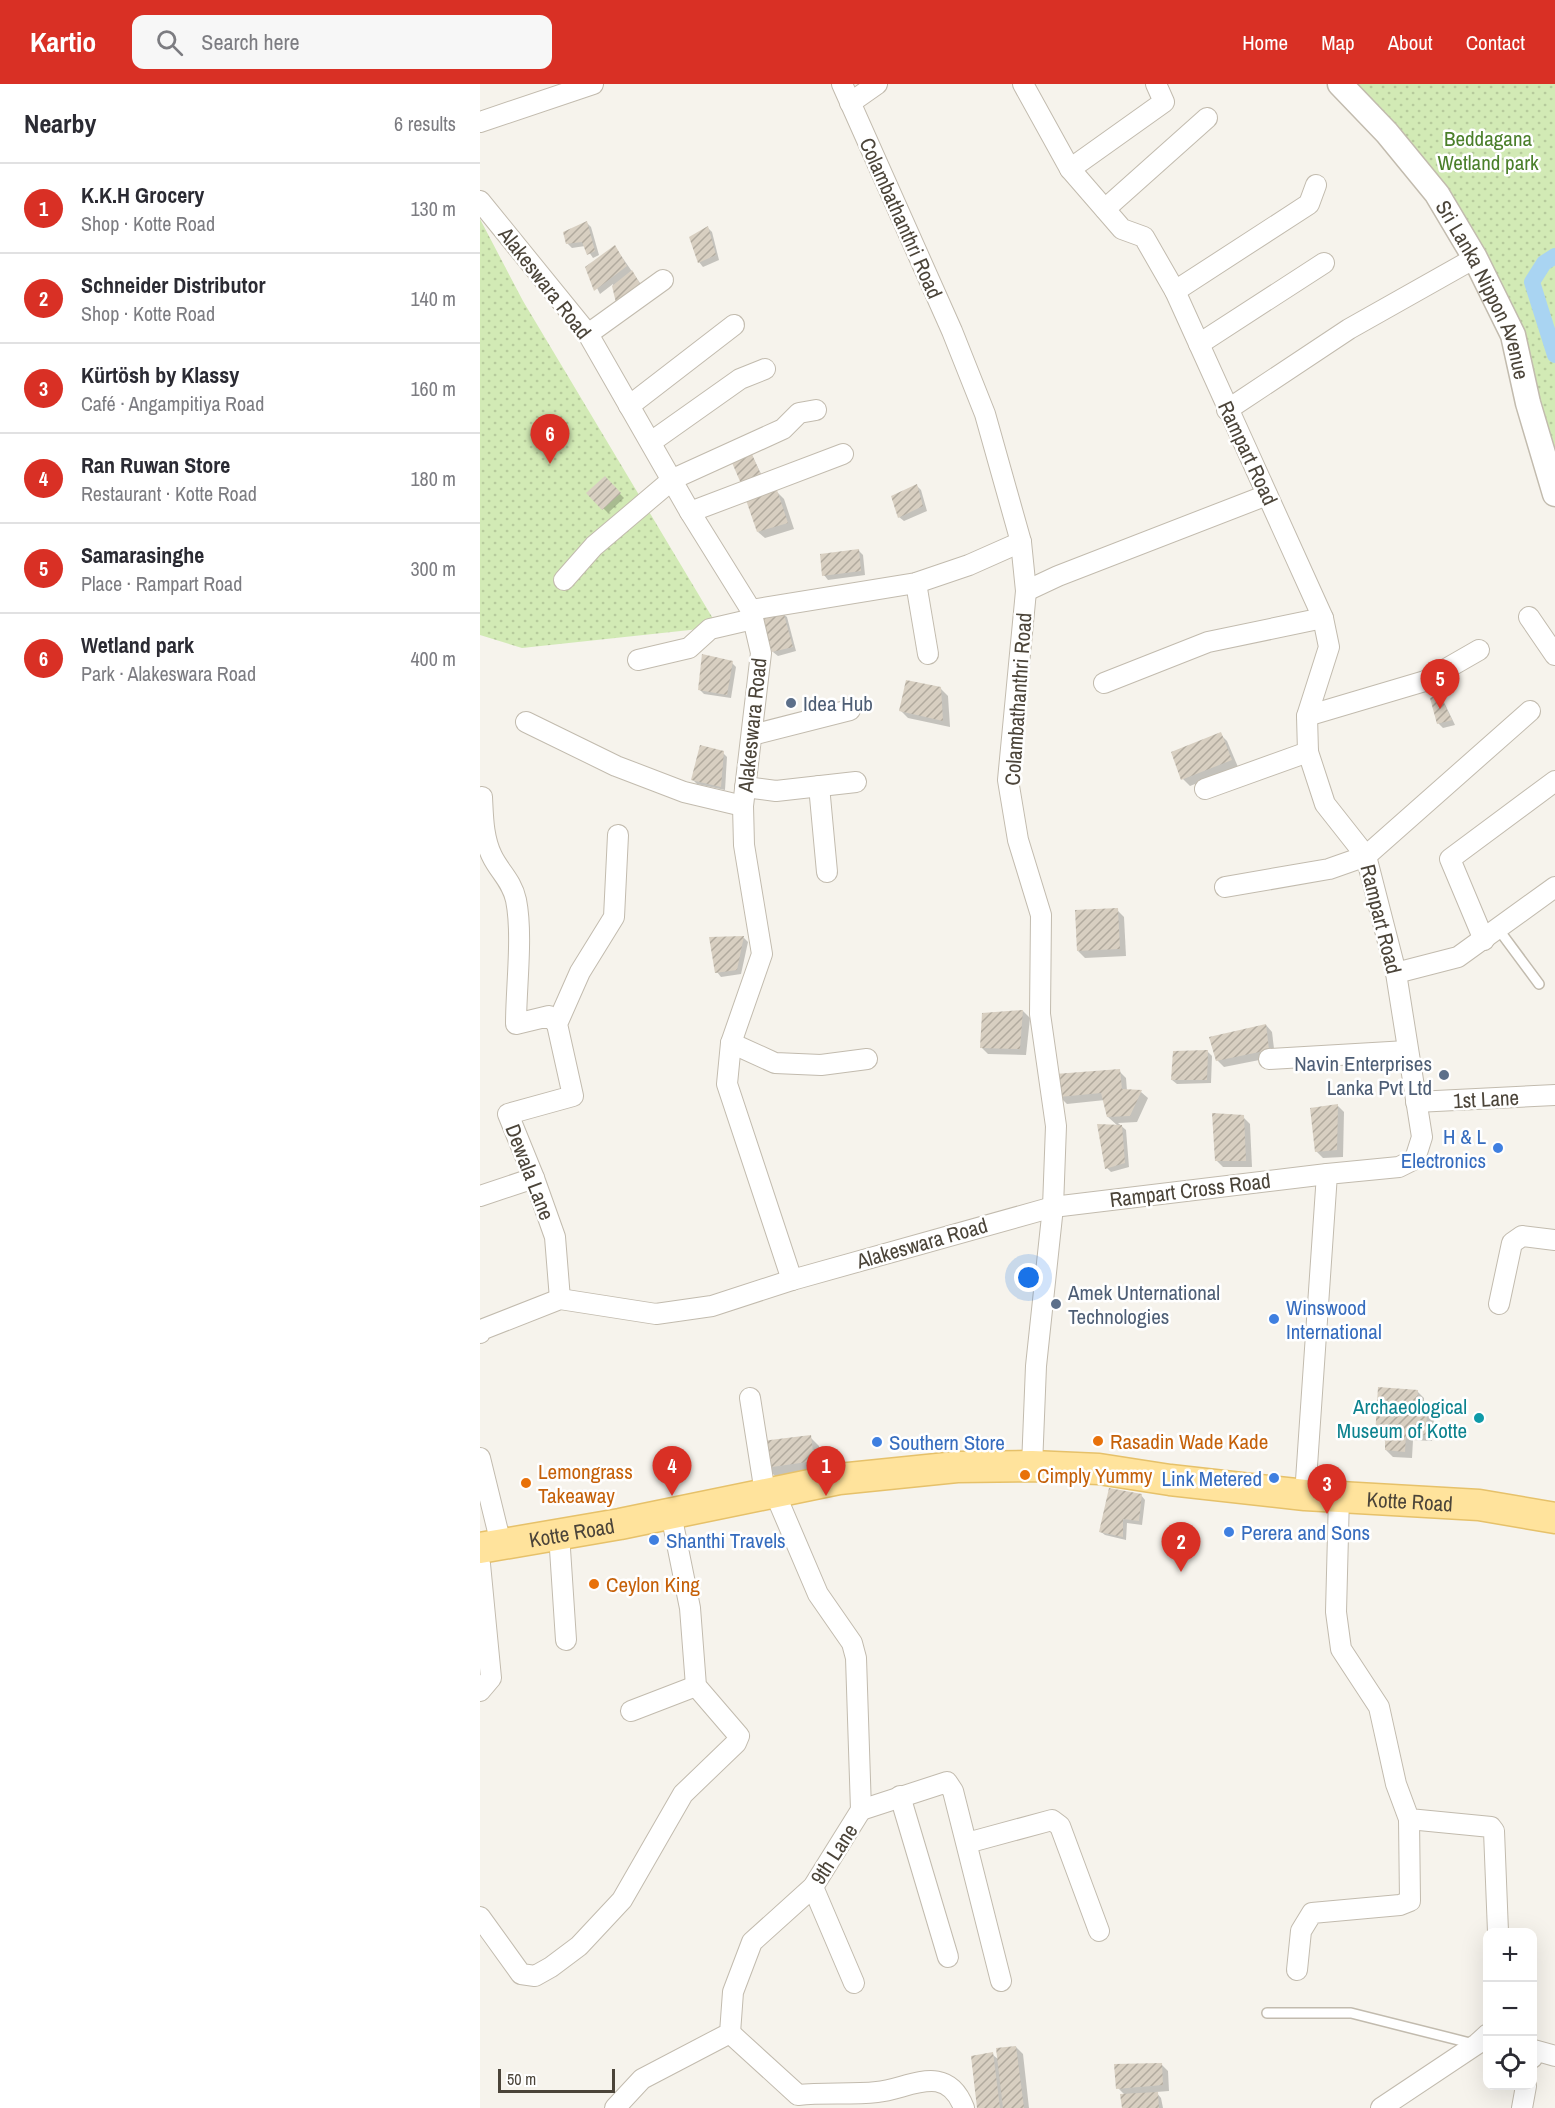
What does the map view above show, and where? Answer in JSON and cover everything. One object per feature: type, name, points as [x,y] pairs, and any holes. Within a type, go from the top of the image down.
[{"type":"main road","name":"Kotte Road","points":[[491,1546],[671,1514],[770,1492],[900,1471],[1032,1466],[1099,1469],[1170,1480],[1305,1495],[1479,1505],[1555,1518]]},
{"type":"street","points":[[480,122],[593,84]]},
{"type":"street","points":[[842,84],[850,103],[877,84]]},
{"type":"street","name":"Rampart Road","points":[[1023,84],[1070,169],[1122,229],[1144,237],[1174,291],[1199,344],[1323,618],[1329,648],[1307,716],[1308,752],[1325,804],[1366,856],[1396,974],[1422,1137],[1415,1159],[1399,1167],[1328,1174]]},
{"type":"street","points":[[1070,169],[1164,102],[1156,84]]},
{"type":"street","name":"Sri Lanka Nippon Avenue","points":[[1340,84],[1387,133],[1437,194],[1475,258],[1513,335],[1528,403],[1555,494]]},
{"type":"street","name":"Colambathanthri Road","points":[[850,103],[952,331],[985,414],[1021,542],[1026,591],[1008,780],[1018,840],[1041,915],[1040,1014],[1056,1126],[1053,1206],[1036,1366],[1032,1466]]},
{"type":"street","points":[[1105,209],[1207,118]]},
{"type":"street","points":[[1174,291],[1310,204],[1316,185]]},
{"type":"street","name":"Alakeswara Road","points":[[480,201],[588,334],[752,615],[761,653],[744,797],[744,845],[762,954],[730,1043],[727,1084],[792,1280]]},
{"type":"street","points":[[1227,410],[1349,329],[1475,258]]},
{"type":"street","points":[[1199,344],[1324,263]]},
{"type":"street","points":[[588,334],[663,280]]},
{"type":"street","points":[[629,406],[734,325]]},
{"type":"street","points":[[651,442],[740,379],[765,369]]},
{"type":"street","points":[[564,580],[594,546],[673,479],[783,429],[799,413],[816,410]]},
{"type":"street","points":[[690,512],[843,454]]},
{"type":"street","points":[[1026,591],[1058,576],[1267,495]]},
{"type":"street","points":[[638,660],[689,648],[710,629],[752,615],[916,583],[969,565],[1021,542]]},
{"type":"street","points":[[916,583],[928,654]]},
{"type":"street","points":[[1529,617],[1555,655]]},
{"type":"street","points":[[1104,683],[1208,642],[1323,618]]},
{"type":"street","points":[[1307,716],[1425,681],[1479,650]]},
{"type":"street","points":[[752,735],[850,710]]},
{"type":"street","points":[[1225,887],[1329,869],[1366,856],[1530,711]]},
{"type":"street","points":[[526,722],[616,766],[684,792],[744,797],[856,782]]},
{"type":"street","points":[[1205,789],[1308,752]]},
{"type":"street","points":[[1492,935],[1450,859],[1555,781]]},
{"type":"street","points":[[819,786],[827,872]]},
{"type":"street","points":[[482,797],[487,844],[492,858],[506,874],[516,899],[518,940],[516,1024],[549,1017],[557,1024],[580,972],[614,917],[618,835]]},
{"type":"street","points":[[1396,974],[1458,957],[1492,935],[1555,887]]},
{"type":"street","name":"Dewala Lane","points":[[557,1024],[573,1096],[508,1114],[555,1237],[560,1299]]},
{"type":"street","points":[[730,1043],[775,1063],[821,1065],[867,1059]]},
{"type":"street","points":[[1269,1059],[1407,1051]]},
{"type":"street","name":"1st Lane","points":[[1416,1102],[1555,1095]]},
{"type":"street","points":[[1305,1495],[1328,1174]]},
{"type":"street","name":"Rampart Cross Road","points":[[1053,1206],[1328,1174]]},
{"type":"street","points":[[480,1196],[534,1178]]},
{"type":"street","name":"Alakeswara Road","points":[[560,1299],[656,1314],[712,1306],[792,1280],[1053,1206]]},
{"type":"street","points":[[1499,1304],[1512,1243],[1522,1236],[1555,1240]]},
{"type":"street","points":[[480,1333],[481,1330],[560,1299]]},
{"type":"street","name":"9th Lane","points":[[730,2033],[733,1992],[752,1942],[813,1887],[861,1810],[856,1659],[852,1643],[818,1594],[770,1492],[750,1398]]},
{"type":"street","points":[[480,1458],[491,1546]]},
{"type":"street","points":[[1297,1970],[1301,1931],[1312,1914],[1400,1905],[1410,1901],[1409,1819],[1396,1784],[1379,1707],[1341,1649],[1336,1612],[1340,1496]]},
{"type":"street","points":[[480,1917],[521,1974],[535,1976],[579,1946],[622,1900],[683,1794],[736,1743],[739,1736],[696,1686],[690,1608],[671,1514]]},
{"type":"street","points":[[559,1534],[566,1640]]},
{"type":"street","points":[[480,1564],[490,1678],[480,1691]]},
{"type":"street","points":[[631,1711],[696,1686]]},
{"type":"street","points":[[861,1810],[947,1782],[953,1791],[1001,1981]]},
{"type":"street","points":[[900,1796],[948,1957]]},
{"type":"street","points":[[1409,1819],[1491,1827],[1494,1831],[1498,1928]]},
{"type":"street","points":[[967,1843],[1052,1820],[1060,1826],[1100,1931]]},
{"type":"street","points":[[813,1887],[854,1983]]},
{"type":"street","points":[[615,2108],[642,2079],[730,2033],[815,2108]]},
{"type":"street","points":[[1381,2108],[1482,2039]]},
{"type":"street","points":[[1537,2053],[1555,2056]]},
{"type":"street","points":[[798,2095],[879,2092],[920,2080],[947,2085],[961,2099],[964,2108]]},
{"type":"street","points":[[1522,2108],[1525,2090]]},
{"type":"lane","points":[[1492,935],[1539,984]]},
{"type":"lane","points":[[1267,2013],[1351,2013],[1482,2039]]},
{"type":"green space","name":"Beddagana Wetland park","points":[[1340,84],[1555,84],[1555,494],[1475,258]]},
{"type":"green space","points":[[480,219],[523,301],[718,627],[522,648],[480,635]]},
{"type":"building","points":[[587,221],[595,251],[587,255],[582,242],[566,244],[563,232]]},
{"type":"building","points":[[708,226],[716,255],[698,263],[689,237]]},
{"type":"building","points":[[615,245],[627,266],[594,291],[585,267]]},
{"type":"building","points":[[632,270],[643,289],[617,307],[612,286]]},
{"type":"building","points":[[750,450],[762,477],[742,486],[730,458]]},
{"type":"building","points":[[605,476],[621,493],[602,510],[586,493]]},
{"type":"building","points":[[917,484],[923,506],[898,518],[891,496]]},
{"type":"building","points":[[777,490],[788,523],[757,532],[746,500]]},
{"type":"building","points":[[859,549],[861,571],[822,576],[820,554]]},
{"type":"building","points":[[783,611],[793,647],[772,652],[762,615]]},
{"type":"building","points":[[702,654],[733,661],[727,695],[698,690]]},
{"type":"building","points":[[906,680],[941,687],[943,721],[899,711]]},
{"type":"building","points":[[1439,694],[1452,720],[1437,724],[1430,698]]},
{"type":"building","points":[[1221,732],[1232,760],[1181,780],[1171,752]]},
{"type":"building","points":[[700,745],[724,751],[721,787],[691,780]]},
{"type":"building","points":[[1118,908],[1120,949],[1077,951],[1075,910]]},
{"type":"building","points":[[744,936],[737,970],[715,973],[709,937]]},
{"type":"building","points":[[1023,1010],[1020,1049],[980,1048],[982,1013]]},
{"type":"building","points":[[1266,1024],[1269,1050],[1216,1061],[1209,1037]]},
{"type":"building","points":[[1208,1050],[1207,1080],[1171,1080],[1173,1051]]},
{"type":"building","points":[[1120,1069],[1122,1089],[1142,1090],[1130,1116],[1107,1117],[1101,1093],[1059,1097],[1055,1074]]},
{"type":"building","points":[[1338,1104],[1337,1150],[1315,1152],[1310,1108]]},
{"type":"building","points":[[1212,1113],[1244,1115],[1246,1161],[1215,1161]]},
{"type":"building","points":[[1097,1124],[1122,1125],[1125,1163],[1105,1169]]},
{"type":"building","points":[[1378,1387],[1418,1390],[1417,1409],[1427,1410],[1426,1435],[1406,1434],[1405,1452],[1385,1450],[1385,1436],[1375,1436]]},
{"type":"building","points":[[811,1435],[814,1461],[765,1468],[761,1441]]},
{"type":"building","points":[[1109,1488],[1142,1494],[1139,1521],[1123,1519],[1123,1537],[1099,1532]]},
{"type":"building","points":[[1016,2046],[1024,2108],[1003,2108],[996,2048]]},
{"type":"building","points":[[993,2052],[1000,2108],[977,2108],[971,2056]]},
{"type":"building","points":[[1162,2063],[1163,2085],[1116,2089],[1114,2064]]},
{"type":"building","points":[[1158,2092],[1159,2108],[1122,2108],[1120,2094]]},
{"type":"waterway","points":[[1555,256],[1544,263],[1532,282],[1555,355]]},
{"type":"place","name":"Wetland park","points":[[550,464]]},
{"type":"place","name":"Idea Hub","points":[[791,703]]},
{"type":"place","name":"Samarasinghe","points":[[1440,709]]},
{"type":"place","name":"Navin Enterprises Lanka Pvt Ltd","points":[[1444,1075]]},
{"type":"place","name":"H & L Electronics","points":[[1498,1148]]},
{"type":"place","name":"Amek Unternational Technologies","points":[[1056,1304]]},
{"type":"place","name":"Winswood International","points":[[1274,1319]]},
{"type":"place","name":"Archaeological Museum of Kotte","points":[[1479,1418]]},
{"type":"place","name":"Rasadin Wade Kade","points":[[1098,1441]]},
{"type":"place","name":"Southern Store","points":[[877,1442]]},
{"type":"place","name":"Cimply Yummy","points":[[1025,1475]]},
{"type":"place","name":"Link Metered","points":[[1274,1478]]},
{"type":"place","name":"Lemongrass Takeaway","points":[[526,1483]]},
{"type":"place","name":"Ran Ruwan Store","points":[[672,1496]]},
{"type":"place","name":"K.K.H Grocery","points":[[826,1496]]},
{"type":"place","name":"Kürtösh by Klassy","points":[[1327,1514]]},
{"type":"place","name":"Perera and Sons","points":[[1229,1532]]},
{"type":"place","name":"Shanthi Travels","points":[[654,1540]]},
{"type":"place","name":"Schneider Distributor","points":[[1181,1572]]},
{"type":"place","name":"Ceylon King","points":[[594,1584]]}]
